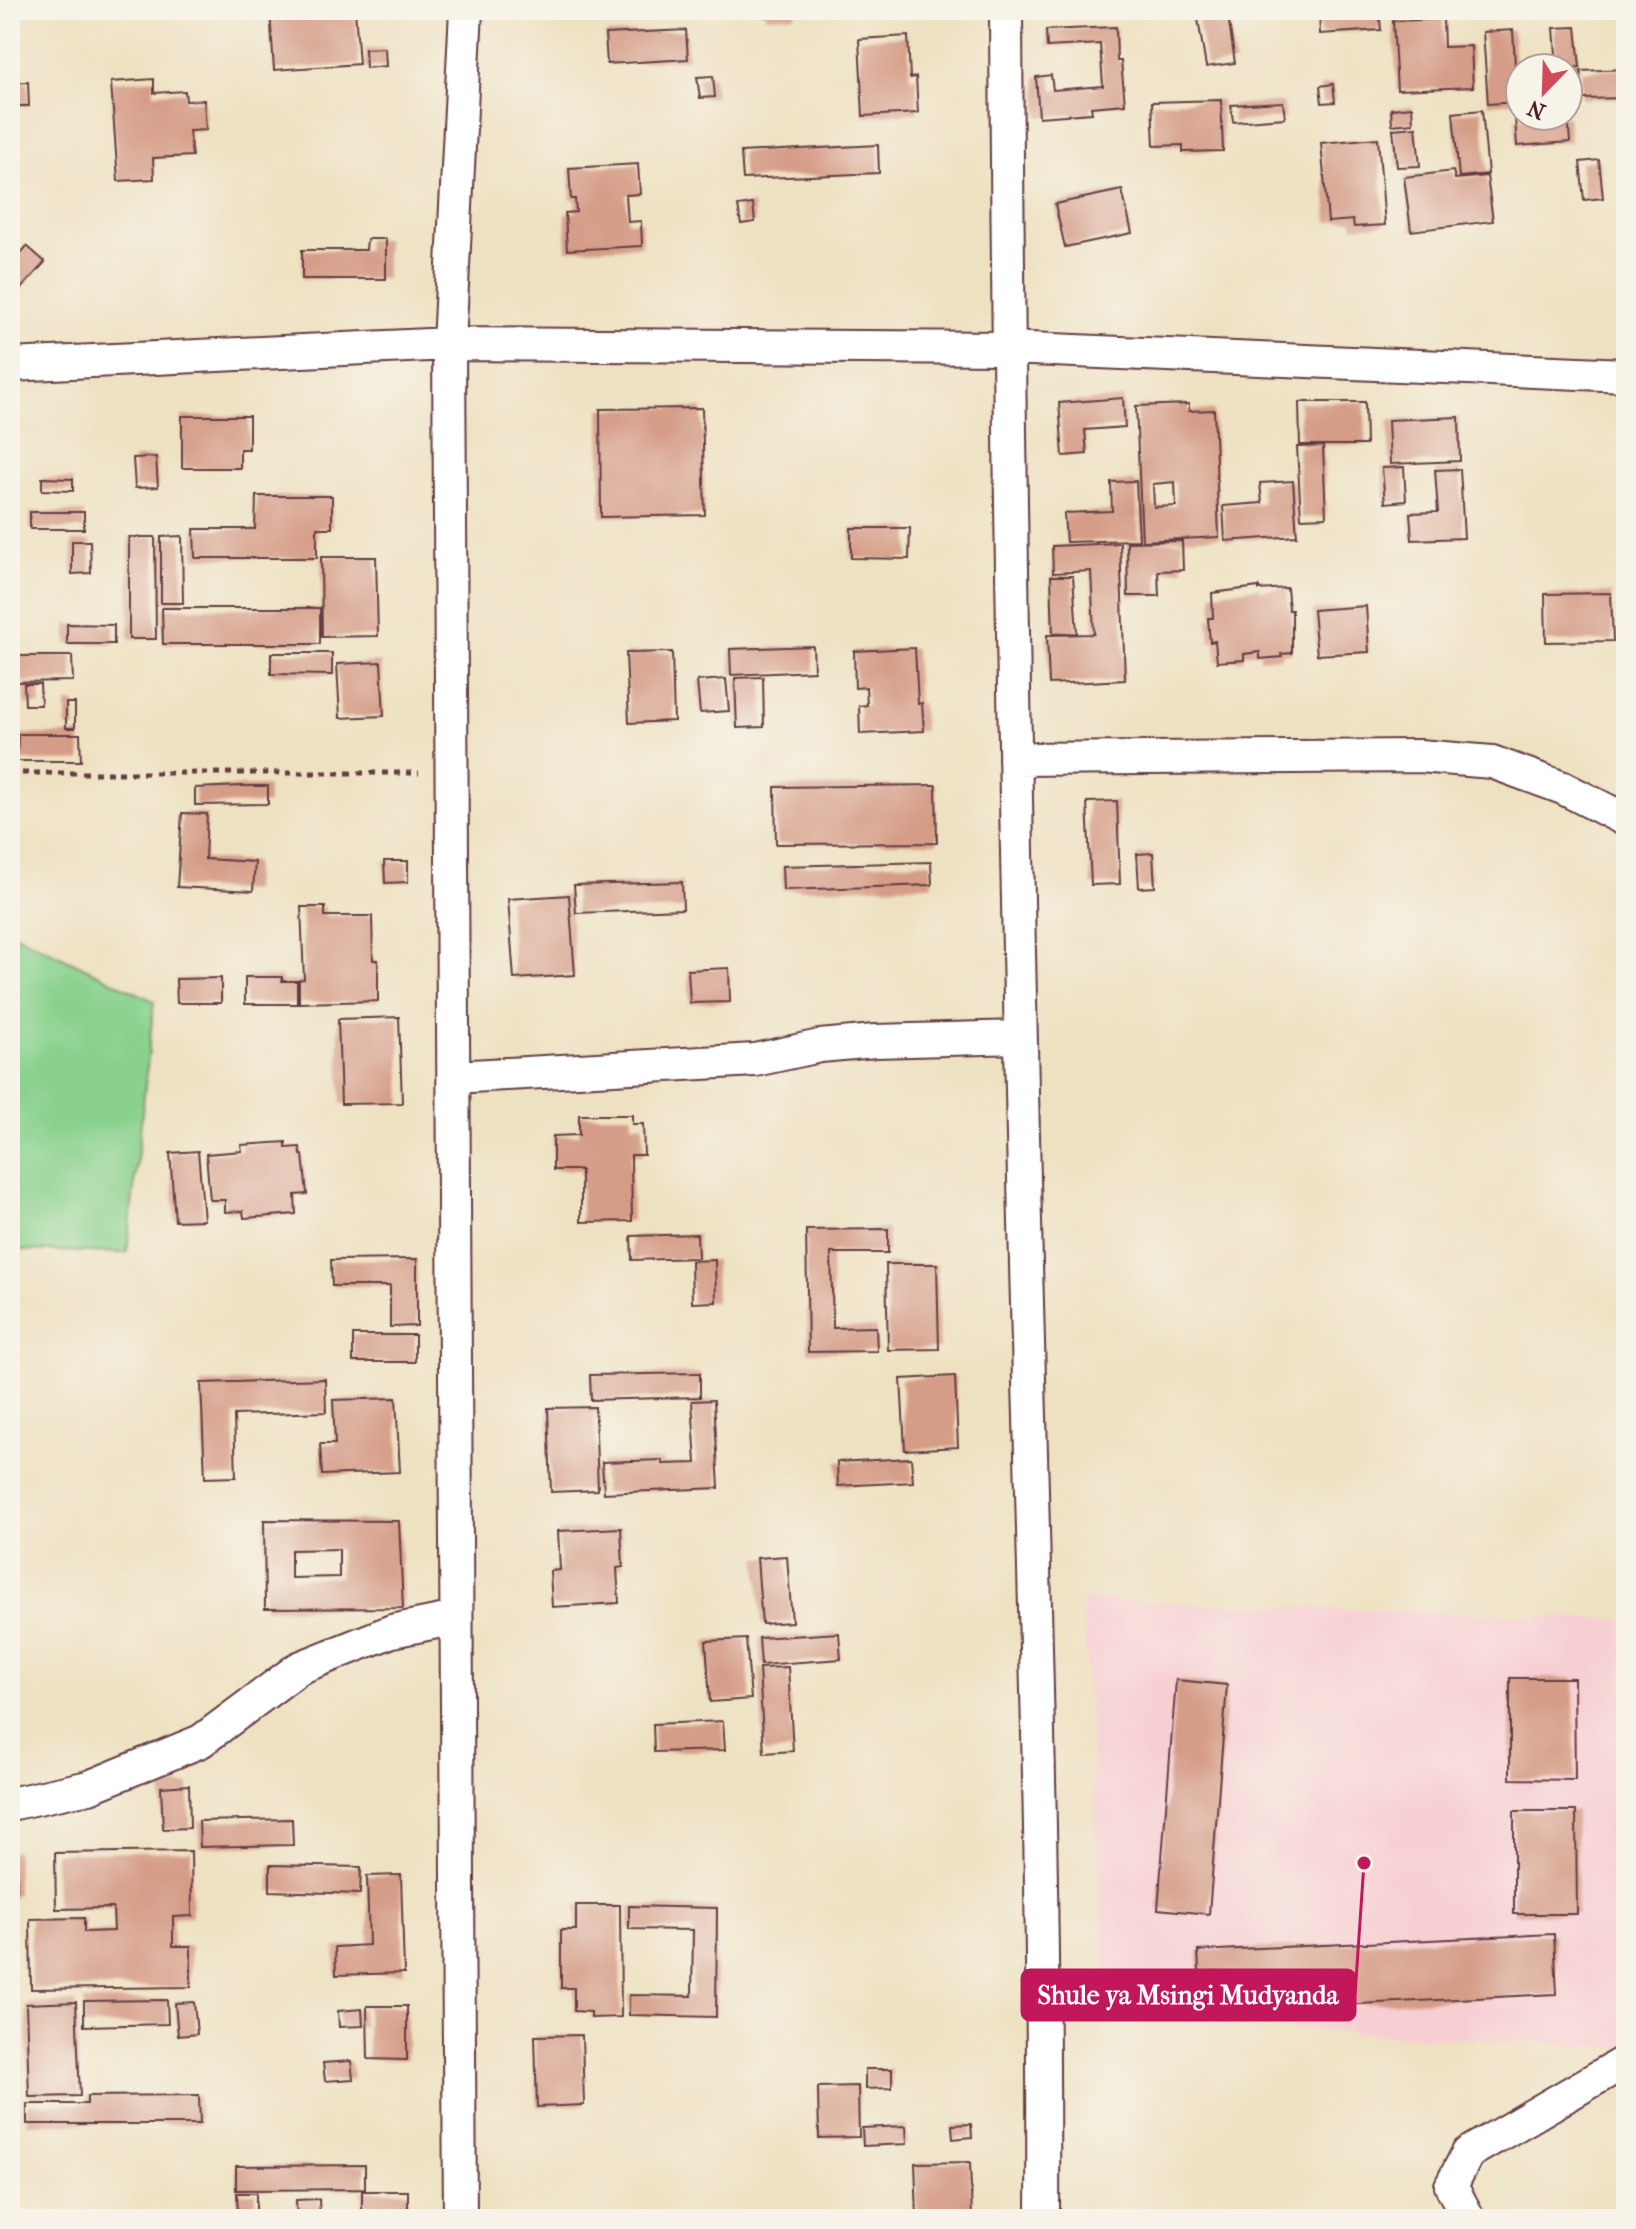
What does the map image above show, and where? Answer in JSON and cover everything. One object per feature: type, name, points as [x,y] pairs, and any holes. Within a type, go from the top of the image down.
[{"type":"street","points":[[460,2219],[449,344],[466,10]]},
{"type":"street","points":[[1006,10],[1007,348],[1044,2009],[1043,2219]]},
{"type":"street","points":[[10,365],[449,344],[1007,348],[1626,375]]},
{"type":"street","points":[[1015,759],[1393,756],[1492,762],[1563,788],[1626,820]]},
{"type":"street","points":[[454,1077],[755,1060],[820,1046],[875,1041],[1020,1037]]},
{"type":"street","points":[[10,1804],[89,1787],[201,1741],[299,1668],[392,1631],[456,1618]]},
{"type":"street","points":[[1469,2219],[1451,2186],[1468,2153],[1626,2061]]},
{"type":"path","points":[[10,773],[452,773]]},
{"type":"shaded area","points":[[1082,1599],[1622,1619],[1625,2048],[1107,2019]]},
{"type":"green space","points":[[10,932],[154,1001],[127,1253],[10,1250]]},
{"type":"building","points":[[270,10],[355,10],[359,64],[274,70]]},
{"type":"building","points":[[765,10],[796,10],[796,16],[765,17]]},
{"type":"building","points":[[1319,10],[1379,10],[1381,30],[1320,34]]},
{"type":"building","points":[[1228,15],[1235,63],[1206,67],[1198,19]]},
{"type":"building","points":[[1443,19],[1444,47],[1471,46],[1473,87],[1397,90],[1393,21]]},
{"type":"building","points":[[1116,27],[1117,61],[1121,61],[1125,104],[1091,107],[1092,113],[1039,117],[1036,77],[1051,75],[1053,90],[1103,86],[1100,44],[1047,47],[1046,30]]},
{"type":"building","points":[[1576,27],[1578,52],[1556,52],[1554,28]]},
{"type":"building","points":[[686,30],[688,59],[607,64],[605,34]]},
{"type":"building","points":[[1513,30],[1514,52],[1504,52],[1504,103],[1488,104],[1483,32]]},
{"type":"building","points":[[908,36],[910,78],[916,77],[918,113],[863,116],[859,39]]},
{"type":"building","points":[[385,48],[386,66],[366,68],[365,49]]},
{"type":"building","points":[[1626,69],[1626,98],[1584,99],[1584,71]]},
{"type":"building","points":[[713,76],[715,97],[700,98],[697,77]]},
{"type":"building","points":[[154,79],[154,93],[185,91],[186,101],[204,100],[206,130],[189,131],[192,156],[153,158],[154,179],[118,181],[111,82]]},
{"type":"building","points":[[28,82],[29,106],[10,106],[10,83]]},
{"type":"building","points":[[1333,84],[1335,102],[1322,103],[1320,86]]},
{"type":"building","points":[[1221,100],[1223,151],[1183,152],[1183,145],[1154,146],[1152,102]]},
{"type":"building","points":[[1283,102],[1285,118],[1233,122],[1231,105]]},
{"type":"building","points":[[1412,107],[1413,123],[1392,125],[1391,109]]},
{"type":"building","points":[[1482,110],[1488,174],[1459,177],[1453,113]]},
{"type":"building","points":[[1621,117],[1626,117],[1626,167],[1624,167]]},
{"type":"building","points":[[1416,127],[1420,166],[1397,167],[1393,129]]},
{"type":"building","points":[[1516,132],[1569,132],[1570,142],[1517,146]]},
{"type":"building","points":[[1378,138],[1385,225],[1354,227],[1353,220],[1328,222],[1321,143]]},
{"type":"building","points":[[878,145],[879,173],[743,179],[741,152]]},
{"type":"building","points":[[1599,160],[1603,198],[1584,200],[1580,162]]},
{"type":"building","points":[[638,164],[640,194],[626,195],[628,222],[641,221],[642,246],[567,250],[565,213],[576,212],[575,199],[571,199],[569,168]]},
{"type":"building","points":[[1453,171],[1455,179],[1487,176],[1493,221],[1411,231],[1404,177]]},
{"type":"building","points":[[1122,190],[1132,233],[1065,247],[1055,204]]},
{"type":"building","points":[[753,204],[755,222],[741,224],[738,206]]},
{"type":"building","points":[[367,239],[386,239],[386,279],[302,279],[302,250],[366,250]]},
{"type":"building","points":[[27,246],[45,262],[19,291],[10,283],[10,266]]},
{"type":"building","points":[[1123,398],[1125,427],[1085,430],[1087,454],[1063,456],[1059,403]]},
{"type":"building","points":[[1299,402],[1365,402],[1366,445],[1300,445]]},
{"type":"building","points":[[1189,404],[1189,411],[1214,410],[1219,537],[1142,541],[1136,406]],"holes":[[[1175,482],[1176,506],[1154,507],[1153,484]]]},
{"type":"building","points":[[702,408],[705,515],[601,517],[600,409]]},
{"type":"building","points":[[182,416],[249,416],[249,449],[240,449],[240,468],[182,468]]},
{"type":"building","points":[[1459,417],[1460,461],[1390,464],[1388,420]]},
{"type":"building","points":[[1323,446],[1326,517],[1301,518],[1297,447]]},
{"type":"building","points":[[156,457],[158,487],[135,488],[133,458]]},
{"type":"building","points":[[1404,467],[1406,501],[1385,503],[1382,468]]},
{"type":"building","points":[[1460,469],[1464,538],[1412,540],[1410,513],[1438,512],[1435,470]]},
{"type":"building","points":[[42,478],[73,479],[73,491],[42,490]]},
{"type":"building","points":[[1136,481],[1139,540],[1066,542],[1064,513],[1112,511],[1111,482]]},
{"type":"building","points":[[1293,481],[1297,536],[1225,541],[1223,506],[1262,503],[1260,483]]},
{"type":"building","points":[[256,496],[332,496],[332,528],[317,528],[317,558],[195,558],[194,529],[255,529]]},
{"type":"building","points":[[30,512],[84,512],[84,529],[30,529]]},
{"type":"building","points":[[851,528],[910,528],[909,559],[851,558]]},
{"type":"building","points":[[182,536],[183,603],[161,603],[161,537]]},
{"type":"building","points":[[129,537],[155,537],[156,639],[129,639]]},
{"type":"building","points":[[72,541],[90,541],[91,573],[72,574]]},
{"type":"building","points":[[1182,541],[1183,570],[1158,571],[1159,596],[1128,596],[1127,542]]},
{"type":"building","points":[[1120,543],[1125,680],[1049,684],[1047,635],[1094,634],[1091,571],[1053,573],[1052,546]]},
{"type":"building","points":[[321,557],[376,557],[378,636],[322,637]]},
{"type":"building","points":[[1051,576],[1073,576],[1077,633],[1053,634]]},
{"type":"building","points":[[1259,587],[1259,590],[1287,588],[1289,610],[1292,610],[1292,653],[1260,659],[1260,652],[1244,654],[1244,660],[1217,662],[1215,641],[1210,642],[1208,618],[1213,618],[1212,593]]},
{"type":"building","points":[[1611,593],[1613,641],[1546,642],[1545,594]]},
{"type":"building","points":[[1366,606],[1369,652],[1317,655],[1313,610]]},
{"type":"building","points":[[162,608],[320,608],[320,644],[163,644]]},
{"type":"building","points":[[67,624],[114,625],[114,644],[67,644]]},
{"type":"building","points":[[813,646],[814,671],[731,675],[730,649]]},
{"type":"building","points":[[915,648],[918,704],[922,703],[924,731],[860,734],[859,706],[867,705],[866,687],[855,688],[854,651]]},
{"type":"building","points":[[672,652],[674,721],[629,723],[626,653]]},
{"type":"building","points":[[271,653],[332,653],[332,675],[271,674]]},
{"type":"building","points":[[10,656],[72,656],[73,681],[10,682]]},
{"type":"building","points":[[381,662],[384,716],[340,718],[337,664]]},
{"type":"building","points":[[763,677],[764,727],[737,728],[735,678]]},
{"type":"building","points":[[726,679],[729,711],[700,713],[697,681]]},
{"type":"building","points":[[24,684],[40,684],[41,705],[25,705]]},
{"type":"building","points":[[10,686],[14,686],[14,760],[10,760]]},
{"type":"building","points":[[66,703],[75,703],[75,728],[66,728]]},
{"type":"building","points":[[18,734],[80,734],[81,761],[17,761]]},
{"type":"building","points":[[936,785],[937,843],[776,844],[775,787]]},
{"type":"building","points":[[268,786],[268,804],[195,805],[195,788]]},
{"type":"building","points":[[1117,801],[1120,884],[1091,885],[1087,802]]},
{"type":"building","points":[[182,813],[207,814],[205,859],[255,862],[253,891],[177,887]]},
{"type":"building","points":[[1153,853],[1155,887],[1139,888],[1137,854]]},
{"type":"building","points":[[384,861],[408,861],[408,882],[385,883]]},
{"type":"building","points":[[931,862],[932,885],[783,890],[782,866]]},
{"type":"building","points":[[682,882],[683,909],[576,913],[574,885]]},
{"type":"building","points":[[569,895],[575,975],[514,979],[508,899]]},
{"type":"building","points":[[301,907],[325,907],[325,916],[372,916],[373,960],[378,960],[378,1001],[299,1003],[299,980],[304,979]]},
{"type":"building","points":[[729,968],[730,1002],[690,1003],[688,970]]},
{"type":"building","points":[[245,977],[282,977],[282,981],[297,981],[297,1004],[245,1004]]},
{"type":"building","points":[[221,978],[221,1003],[177,1003],[176,979]]},
{"type":"building","points":[[399,1017],[402,1103],[341,1104],[338,1019]]},
{"type":"building","points":[[579,1115],[632,1115],[632,1124],[643,1124],[644,1155],[631,1155],[632,1221],[581,1222],[581,1170],[553,1170],[553,1136],[579,1135]]},
{"type":"building","points":[[286,1142],[286,1148],[300,1147],[303,1155],[307,1194],[295,1195],[296,1214],[244,1218],[243,1211],[225,1212],[225,1200],[210,1200],[206,1154],[242,1151],[241,1145]]},
{"type":"building","points":[[198,1151],[204,1220],[175,1221],[170,1153]]},
{"type":"building","points":[[888,1229],[888,1253],[831,1253],[833,1328],[876,1327],[877,1351],[808,1352],[806,1230]]},
{"type":"building","points":[[697,1234],[698,1258],[632,1260],[631,1236]]},
{"type":"building","points":[[417,1259],[417,1326],[390,1327],[390,1286],[332,1286],[331,1260]]},
{"type":"building","points":[[715,1260],[716,1302],[692,1303],[691,1261]]},
{"type":"building","points":[[886,1264],[937,1264],[939,1349],[888,1350]]},
{"type":"building","points":[[353,1335],[415,1335],[415,1362],[353,1362]]},
{"type":"building","points":[[700,1373],[700,1397],[591,1400],[590,1375]]},
{"type":"building","points":[[955,1376],[958,1447],[905,1450],[901,1379]]},
{"type":"building","points":[[325,1379],[326,1412],[234,1415],[236,1477],[205,1478],[201,1383]]},
{"type":"building","points":[[396,1398],[400,1472],[322,1475],[320,1444],[335,1444],[333,1400]]},
{"type":"building","points":[[714,1400],[719,1488],[604,1493],[602,1462],[662,1460],[663,1464],[696,1463],[692,1401]]},
{"type":"building","points":[[595,1407],[598,1490],[551,1492],[548,1408]]},
{"type":"building","points":[[911,1458],[913,1482],[838,1486],[837,1462]]},
{"type":"building","points":[[264,1520],[399,1521],[403,1608],[265,1609]],"holes":[[[339,1549],[339,1577],[291,1578],[291,1550]]]},
{"type":"building","points":[[621,1528],[623,1567],[617,1568],[619,1603],[552,1607],[550,1571],[560,1570],[558,1531]]},
{"type":"building","points":[[787,1556],[792,1622],[762,1624],[757,1558]]},
{"type":"building","points":[[839,1633],[841,1659],[761,1665],[759,1638]]},
{"type":"building","points":[[746,1639],[751,1699],[710,1702],[706,1641]]},
{"type":"building","points":[[788,1667],[793,1751],[764,1753],[759,1668]]},
{"type":"building","points":[[1510,1678],[1574,1678],[1575,1780],[1510,1779]]},
{"type":"building","points":[[1176,1680],[1227,1685],[1209,1914],[1158,1909]]},
{"type":"building","points":[[723,1721],[725,1750],[654,1752],[653,1724]]},
{"type":"building","points":[[189,1785],[190,1828],[163,1829],[161,1787]]},
{"type":"building","points":[[1514,1811],[1576,1811],[1577,1914],[1514,1914]]},
{"type":"building","points":[[292,1819],[293,1845],[200,1847],[199,1821]]},
{"type":"building","points":[[10,1851],[17,1851],[17,1895],[10,1895]]},
{"type":"building","points":[[191,1851],[192,1916],[173,1917],[173,1946],[191,1946],[191,1987],[31,1989],[30,1919],[84,1918],[84,1932],[114,1931],[113,1908],[56,1909],[55,1853]]},
{"type":"building","points":[[270,1865],[361,1867],[360,1894],[270,1891]]},
{"type":"building","points":[[401,1875],[404,1973],[336,1975],[335,1947],[369,1945],[367,1876]]},
{"type":"building","points":[[576,1905],[620,1905],[621,2017],[591,2018],[591,2012],[574,2011],[574,1988],[561,1988],[561,1930],[576,1930]]},
{"type":"building","points":[[629,1906],[717,1908],[716,2017],[629,2015],[629,1995],[692,1996],[693,1930],[629,1929]]},
{"type":"building","points":[[1554,1934],[1557,1994],[1201,2012],[1198,1951]]},
{"type":"building","points":[[167,2000],[168,2024],[84,2026],[84,2001]]},
{"type":"building","points":[[76,2002],[80,2096],[29,2097],[26,2004]]},
{"type":"building","points":[[194,2002],[197,2034],[178,2036],[175,2003]]},
{"type":"building","points":[[367,2006],[407,2006],[407,2060],[368,2059]]},
{"type":"building","points":[[362,2009],[363,2026],[339,2027],[338,2011]]},
{"type":"building","points":[[582,2035],[584,2105],[537,2107],[535,2036]]},
{"type":"building","points":[[351,2061],[353,2079],[325,2081],[323,2063]]},
{"type":"building","points":[[865,2069],[892,2069],[892,2088],[865,2089]]},
{"type":"building","points":[[858,2086],[859,2137],[819,2138],[818,2087]]},
{"type":"building","points":[[199,2095],[200,2124],[27,2124],[27,2104],[87,2104],[87,2096]]},
{"type":"building","points":[[971,2124],[972,2137],[953,2139],[952,2125]]},
{"type":"building","points":[[906,2126],[907,2144],[863,2146],[862,2128]]},
{"type":"building","points":[[970,2162],[972,2219],[917,2219],[915,2163]]},
{"type":"building","points":[[365,2165],[365,2189],[236,2190],[236,2166]]},
{"type":"building","points":[[362,2191],[408,2191],[408,2219],[362,2219]]},
{"type":"building","points":[[237,2193],[256,2193],[256,2219],[238,2219]]},
{"type":"building","points":[[319,2199],[320,2219],[297,2219],[296,2200]]},
{"type":"place","name":"Shule ya Msingi Mudyanda","points":[[1364,1863]]}]
